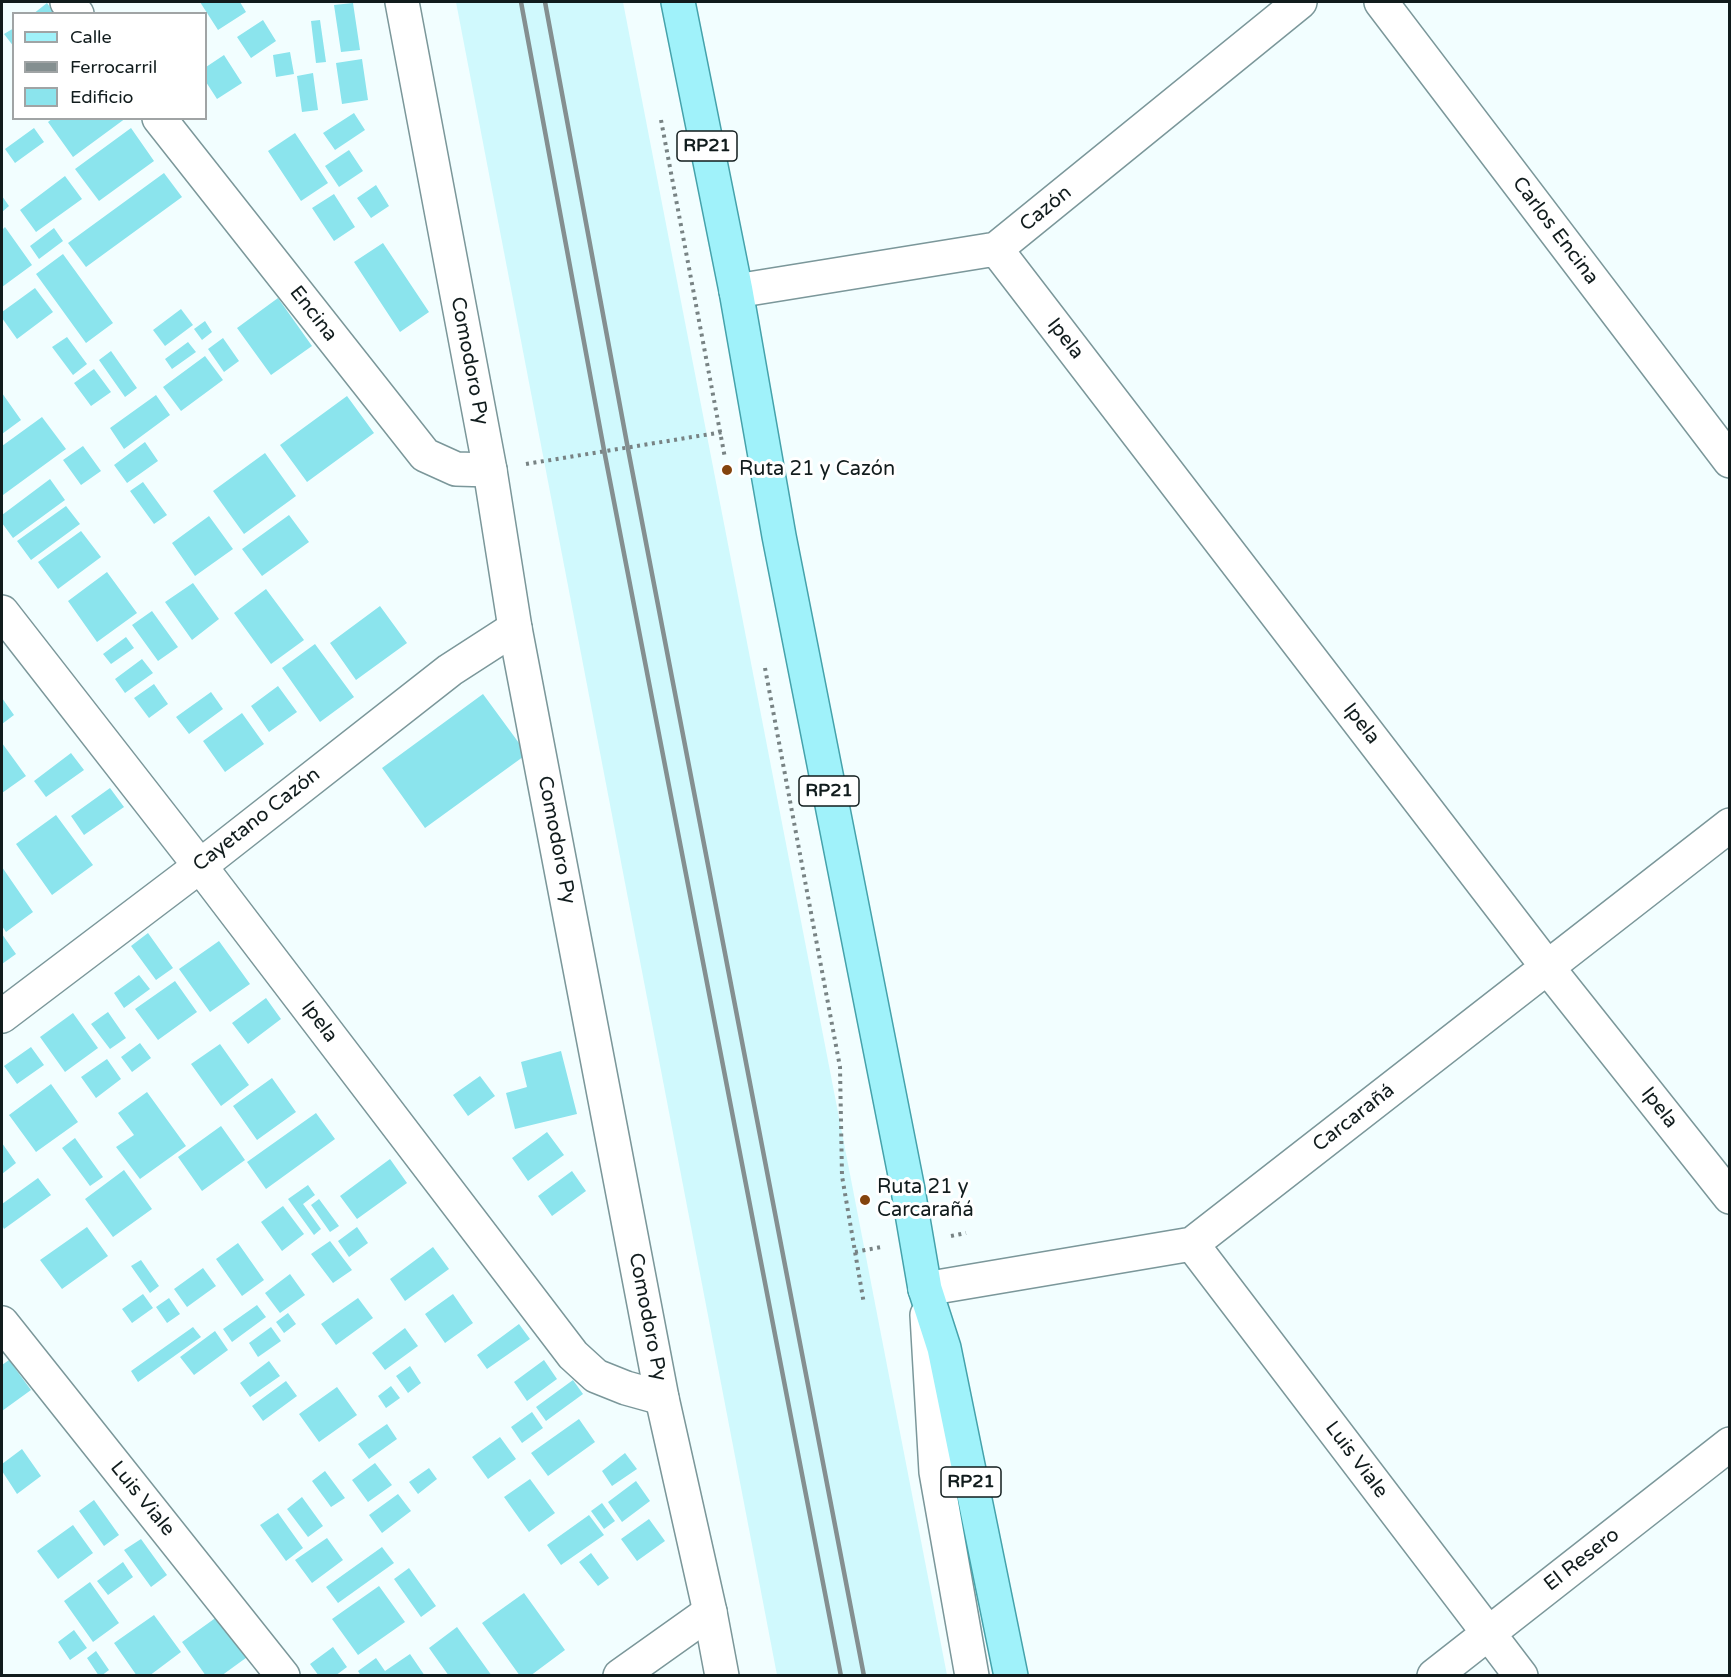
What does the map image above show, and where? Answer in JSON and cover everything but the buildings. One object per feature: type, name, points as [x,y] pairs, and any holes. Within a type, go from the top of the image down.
[{"type":"main road","name":"RP21","points":[[678,2],[736,291],[779,536],[906,1178],[925,1289],[944,1348],[1011,1676]]},
{"type":"street","name":"Comodoro Py","points":[[402,2],[490,470],[515,628],[662,1398],[722,1676]]},
{"type":"street","name":"Cazón","points":[[736,291],[996,249],[1300,2]]},
{"type":"street","name":"Carlos Encina","points":[[1381,2],[1730,461]]},
{"type":"street","name":"Encina","points":[[161,120],[425,455],[456,470],[490,470]]},
{"type":"street","name":"Ipela","points":[[996,249],[1548,968],[1730,1197]]},
{"type":"street","name":"Ipela","points":[[2,612],[200,866],[573,1355],[596,1376],[626,1388],[662,1398]]},
{"type":"street","name":"Cayetano Cazón","points":[[2,1016],[200,866],[450,670],[515,628]]},
{"type":"street","name":"Carcarañá","points":[[925,1289],[1192,1244],[1730,825]]},
{"type":"street","name":"Luis Viale","points":[[1192,1244],[1521,1676]]},
{"type":"street","points":[[925,1289],[936,1472],[972,1676]]},
{"type":"street","name":"Luis Viale","points":[[2,1323],[283,1676]]},
{"type":"street","name":"El Resero","points":[[1434,1676],[1730,1444]]},
{"type":"street","points":[[620,1676],[710,1612]]},
{"type":"path","points":[[661,118],[727,468]]},
{"type":"path","points":[[490,470],[761,426]]},
{"type":"path","points":[[765,668],[840,1067],[842,1176],[864,1304]]},
{"type":"shaded area","points":[[456,2],[623,2],[947,1675],[777,1675]]},
{"type":"railway","points":[[521,2],[604,450],[841,1676]]},
{"type":"railway","points":[[545,2],[628,449],[864,1676]]},
{"type":"place","name":"Ruta 21 y Cazón","points":[[727,470]]},
{"type":"place","name":"Ruta 21 y Carcarañá","points":[[865,1200]]}]
